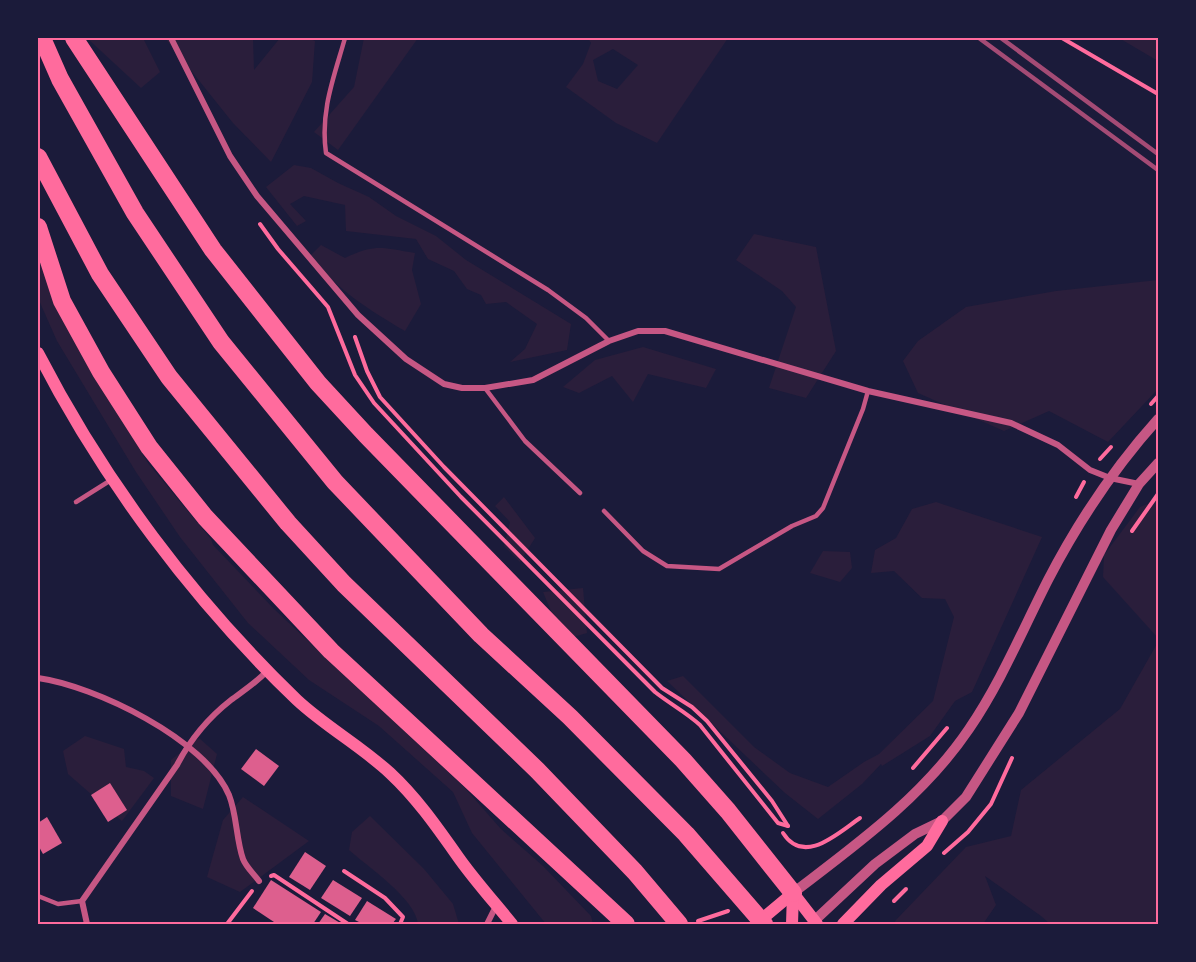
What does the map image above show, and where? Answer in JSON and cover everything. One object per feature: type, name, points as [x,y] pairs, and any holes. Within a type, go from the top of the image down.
[{"type":"highway","points":[[42,38],[60,79],[135,213],[221,342],[335,482],[481,635],[570,717],[686,834],[764,924]]},
{"type":"highway","points":[[74,38],[213,250],[318,383],[683,760],[728,811],[793,893]]},
{"type":"highway","points":[[38,157],[100,274],[169,377],[288,523],[344,584],[573,807],[635,872],[679,924]]},
{"type":"highway","points":[[38,227],[62,301],[100,372],[149,447],[205,517],[332,651],[484,791],[620,923]]},
{"type":"main road","points":[[38,353],[70,412],[112,479],[158,544],[267,670],[299,702],[389,772],[427,813],[462,862],[512,924]]},
{"type":"main road","points":[[843,924],[881,885],[927,846],[942,821]]},
{"type":"main road","points":[[793,893],[813,923]]},
{"type":"main road","points":[[756,924],[793,893]]},
{"type":"main road","points":[[792,924],[793,893]]},
{"type":"street","points":[[171,38],[235,164],[257,196],[358,315],[406,359],[444,384],[462,388],[485,388],[533,380],[609,341],[638,331],[665,331],[868,391],[1011,423],[1058,445],[1090,470],[1110,478],[1139,484]]},
{"type":"street","points":[[793,893],[894,814],[954,750],[993,691],[1064,550],[1092,503],[1158,419]]},
{"type":"street","points":[[813,923],[875,864],[915,834],[942,821],[966,797],[1019,713],[1092,565],[1139,484],[1158,462]]},
{"type":"street","points":[[87,924],[82,901],[177,765],[187,744],[221,708],[267,670]]},
{"type":"street","points":[[38,678],[54,680],[115,703],[187,744],[208,765],[229,795],[244,860],[259,881]]},
{"type":"street","points":[[487,924],[497,906]]},
{"type":"lane","points":[[345,38],[325,109],[323,132],[326,153],[548,290],[586,318],[609,341]]},
{"type":"lane","points":[[485,388],[525,441],[580,493]]},
{"type":"lane","points":[[604,511],[643,551],[667,566],[719,569],[792,526],[816,516],[823,508],[868,391]]},
{"type":"lane","points":[[76,502],[112,479]]},
{"type":"lane","points":[[38,896],[58,904],[82,901]]},
{"type":"path","points":[[1062,38],[1158,94]]},
{"type":"path","points":[[255,218],[278,249],[328,307],[355,375],[374,403],[461,496],[655,692],[700,725],[778,823],[788,826],[772,801],[707,721],[692,707],[662,688],[444,467],[380,397],[367,371],[355,337]]},
{"type":"path","points":[[1143,411],[1158,396]]},
{"type":"path","points":[[1074,500],[1090,470],[1114,444]]},
{"type":"path","points":[[906,776],[953,720]]},
{"type":"path","points":[[783,833],[792,844],[812,847],[831,838],[865,814]]},
{"type":"path","points":[[344,871],[385,898],[403,917],[400,924]]},
{"type":"path","points":[[227,924],[259,881],[274,874],[348,924]]},
{"type":"shaded area","points":[[87,38],[143,38],[160,72],[141,88]]},
{"type":"shaded area","points":[[165,38],[253,38],[254,70],[280,38],[308,38],[315,41],[312,82],[271,162],[233,123]]},
{"type":"shaded area","points":[[364,38],[418,38],[338,150],[314,132],[354,87]]},
{"type":"shaded area","points":[[588,38],[728,38],[657,143],[616,123],[566,87],[583,64],[591,43]],"holes":[[[613,49],[638,65],[617,89],[598,81],[593,60]]]},
{"type":"shaded area","points":[[1119,38],[1158,38],[1158,61]]},
{"type":"shaded area","points":[[294,165],[311,168],[369,197],[396,216],[436,236],[466,260],[571,324],[567,350],[510,362],[525,349],[537,324],[506,302],[486,304],[481,295],[467,289],[454,271],[428,259],[416,239],[346,231],[345,205],[304,196],[290,204],[306,221],[297,226],[266,187]]},
{"type":"shaded area","points":[[754,234],[816,247],[836,351],[806,398],[769,388],[796,307],[782,291],[736,260]]},
{"type":"shaded area","points":[[321,245],[345,258],[365,250],[380,248],[415,253],[412,270],[421,304],[405,331],[354,298],[320,269],[309,257]]},
{"type":"shaded area","points":[[38,250],[64,322],[148,463],[211,539],[213,545],[274,609],[464,787],[501,829],[543,866],[591,916],[593,924],[546,924],[472,833],[453,792],[379,726],[309,680],[248,623],[180,537],[136,472],[57,341],[38,298]]},
{"type":"shaded area","points":[[1158,280],[1158,389],[1108,442],[1049,411],[1004,431],[918,393],[903,361],[918,341],[966,307],[1056,291]]},
{"type":"shaded area","points":[[643,347],[716,369],[706,388],[648,374],[633,402],[612,376],[579,393],[563,387],[595,360]]},
{"type":"shaded area","points":[[504,497],[535,538],[520,562],[504,546],[510,522],[495,506]]},
{"type":"shaded area","points":[[1158,500],[1158,638],[1103,577],[1104,555],[1140,507]]},
{"type":"shaded area","points":[[936,502],[1042,537],[972,692],[955,701],[930,736],[882,766],[881,764],[862,784],[818,819],[785,793],[667,681],[683,676],[754,747],[790,773],[828,787],[879,754],[933,701],[954,617],[945,599],[922,598],[894,571],[871,573],[875,550],[896,538],[912,509]]},
{"type":"shaded area","points":[[823,551],[850,552],[852,568],[840,582],[810,573]]},
{"type":"shaded area","points":[[583,588],[587,633],[563,640],[543,592]]},
{"type":"shaded area","points":[[1158,642],[1158,924],[1050,924],[985,876],[996,905],[983,924],[896,924],[895,921],[966,847],[1011,836],[1021,790],[1120,709]]},
{"type":"shaded area","points":[[85,736],[124,749],[126,767],[144,771],[154,778],[122,821],[68,774],[63,751]]},
{"type":"shaded area","points":[[199,738],[217,754],[203,809],[171,796],[171,760]]},
{"type":"shaded area","points":[[243,797],[309,841],[240,892],[207,877],[223,820]]},
{"type":"shaded area","points":[[370,816],[424,869],[453,904],[459,924],[418,924],[409,904],[400,894],[349,850],[352,832]]},
{"type":"building","points":[[256,749],[279,766],[264,786],[241,769]]},
{"type":"building","points":[[110,783],[127,810],[108,822],[91,795]]},
{"type":"building","points":[[47,817],[62,843],[43,854],[38,845],[38,823]]},
{"type":"building","points":[[305,852],[326,866],[310,890],[289,877]]},
{"type":"building","points":[[271,880],[321,912],[313,924],[277,924],[253,908]]},
{"type":"building","points":[[333,880],[362,898],[350,916],[321,898]]},
{"type":"building","points":[[367,901],[396,919],[392,924],[363,924],[355,920]]},
{"type":"building","points":[[325,914],[342,924],[318,924]]},
{"type":"railway","points":[[979,38],[1158,170]]},
{"type":"railway","points":[[1001,38],[1158,154]]}]
